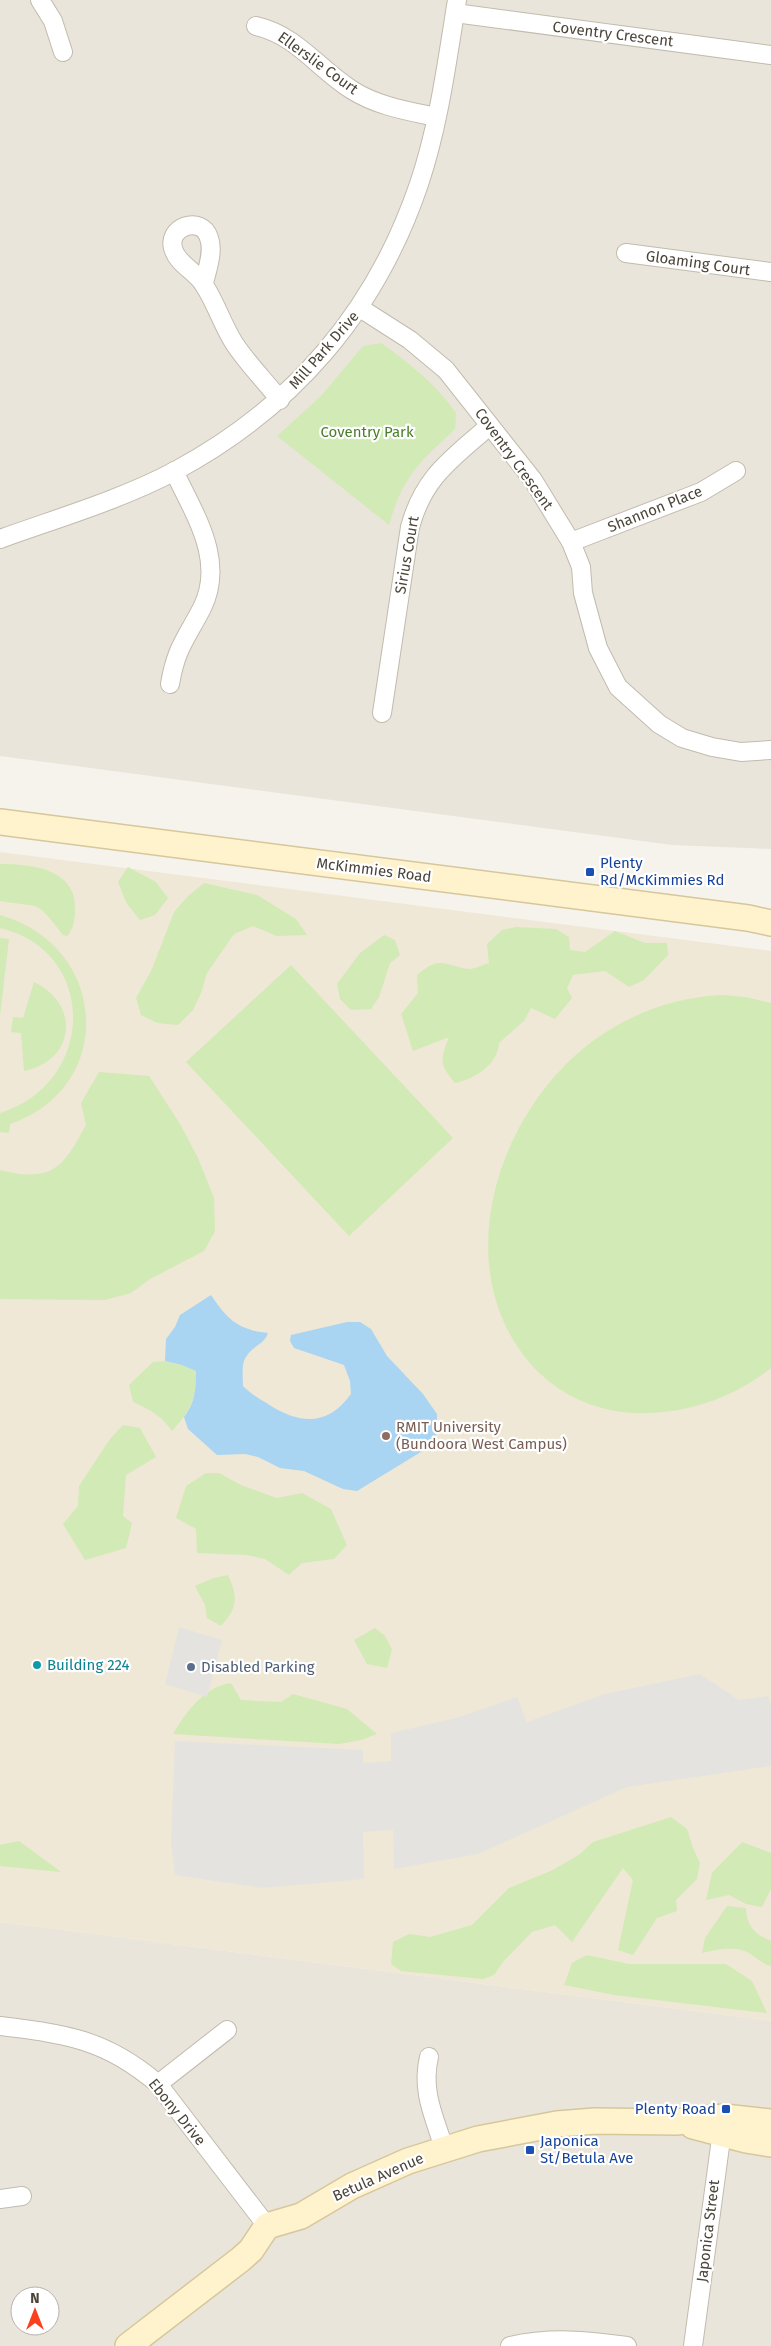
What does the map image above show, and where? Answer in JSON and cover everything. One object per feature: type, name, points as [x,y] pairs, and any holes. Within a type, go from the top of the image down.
[{"type":"street","points":[[40,0],[53,21],[63,52]]},
{"type":"street","name":"Coventry Crescent","points":[[456,7],[771,55]]},
{"type":"street","name":"Mill Park Drive","points":[[0,539],[127,492],[174,471],[244,428],[280,400],[320,359],[360,308],[386,263],[406,218],[419,183],[436,117],[456,7]]},
{"type":"street","name":"Ellerslie Court","points":[[256,26],[285,36],[351,90],[367,99],[436,117]]},
{"type":"street","name":"Gloaming Court","points":[[626,253],[771,272]]},
{"type":"street","points":[[204,283],[234,343],[280,400]]},
{"type":"street","name":"Coventry Crescent","points":[[360,308],[430,354],[461,387],[489,426],[533,480],[571,542],[580,567],[584,593],[598,648],[618,687],[659,724],[682,738],[712,747],[741,752],[771,750]]},
{"type":"street","name":"Sirius Court","points":[[382,713],[410,526],[415,507],[424,489],[442,468],[489,426]]},
{"type":"street","name":"Shannon Place","points":[[571,542],[701,492],[736,470]]},
{"type":"street","points":[[170,684],[175,659],[182,641],[202,607],[211,577],[208,546],[174,471]]},
{"type":"street","name":"McKimmies Road","points":[[0,822],[763,919]]},
{"type":"street","name":"Ebony Drive","points":[[0,2026],[59,2034],[100,2046],[131,2063],[158,2084],[267,2226]]},
{"type":"street","points":[[158,2084],[227,2030]]},
{"type":"street","points":[[429,2057],[425,2080],[426,2093],[444,2148]]},
{"type":"street","name":"Betula Avenue","points":[[267,2226],[300,2216],[378,2173],[444,2148],[514,2130],[557,2124],[633,2120],[723,2125],[771,2122]]},
{"type":"street","name":"Betula Avenue","points":[[723,2125],[771,2144]]},
{"type":"street","name":"Japonica Street","points":[[693,2346],[723,2125]]},
{"type":"street","points":[[0,2199],[22,2196]]},
{"type":"street","points":[[128,2346],[241,2259],[251,2250],[267,2226]]},
{"type":"street","points":[[510,2346],[540,2341],[566,2340],[627,2346]]},
{"type":"shaded area","points":[[0,0],[771,0],[771,849],[672,845],[0,756]]},
{"type":"shaded area","name":"RMIT University (Bundoora West Campus)","points":[[0,852],[771,951],[771,2021],[0,1922]]},
{"type":"shaded area","name":"Disabled Parking","points":[[179,1627],[222,1640],[207,1697],[165,1684]]},
{"type":"shaded area","points":[[700,1674],[739,1700],[768,1696],[771,1704],[771,1766],[627,1787],[478,1854],[394,1869],[393,1830],[363,1832],[364,1879],[262,1888],[175,1875],[171,1842],[175,1741],[363,1750],[363,1763],[391,1761],[391,1733],[456,1718],[517,1697],[527,1722],[605,1694]]},
{"type":"shaded area","points":[[0,1922],[771,2021],[771,2346],[0,2346]]},
{"type":"green space","name":"Coventry Park","points":[[381,343],[422,375],[456,413],[455,429],[422,461],[407,481],[400,493],[389,525],[277,436],[321,396],[363,346]]},
{"type":"green space","points":[[0,864],[26,865],[39,868],[61,878],[69,886],[74,897],[75,914],[72,928],[67,936],[63,935],[48,915],[37,907],[0,901]]},
{"type":"green space","points":[[128,867],[156,882],[168,898],[155,915],[140,920],[127,904],[118,882]]},
{"type":"green space","points":[[204,883],[257,895],[296,919],[307,935],[277,936],[253,926],[234,934],[207,973],[193,1010],[178,1025],[157,1023],[141,1015],[136,998],[152,969],[174,912],[188,896]]},
{"type":"green space","points":[[0,915],[36,931],[62,955],[79,985],[86,1017],[83,1050],[69,1080],[45,1106],[10,1124],[9,1133],[0,1132],[0,1113],[32,1098],[54,1075],[68,1048],[73,1018],[69,989],[55,963],[32,941],[0,928]]},
{"type":"green space","points":[[516,927],[556,929],[569,937],[570,950],[585,952],[615,931],[645,943],[667,943],[668,955],[644,980],[629,987],[605,971],[573,975],[567,988],[572,998],[555,1019],[531,1008],[524,1021],[499,1043],[498,1051],[484,1070],[470,1078],[455,1083],[446,1071],[443,1062],[444,1051],[449,1037],[413,1051],[401,1014],[418,993],[417,975],[437,963],[469,969],[489,963],[487,944],[502,930]]},
{"type":"green space","points":[[384,935],[395,940],[400,955],[390,963],[379,997],[371,1009],[351,1010],[340,999],[337,984],[360,953]]},
{"type":"green space","points":[[0,938],[9,939],[0,1016]]},
{"type":"green space","points":[[291,965],[453,1138],[349,1236],[186,1062]]},
{"type":"green space","points":[[34,982],[49,992],[59,1004],[65,1017],[66,1031],[62,1044],[54,1056],[41,1065],[24,1071],[21,1033],[11,1032],[13,1017],[23,1018]]},
{"type":"green space","points":[[723,995],[745,997],[771,1003],[771,1368],[756,1379],[724,1396],[689,1408],[653,1413],[619,1412],[604,1409],[563,1391],[539,1373],[529,1362],[504,1322],[491,1278],[489,1232],[496,1186],[513,1141],[537,1099],[567,1063],[603,1034],[631,1018],[675,1002]]},
{"type":"green space","points":[[99,1072],[149,1076],[180,1124],[198,1158],[214,1198],[215,1231],[204,1251],[150,1279],[131,1293],[105,1300],[0,1299],[0,1170],[18,1174],[44,1173],[62,1162],[86,1125],[81,1103]]},
{"type":"green space","points":[[165,1361],[196,1371],[195,1390],[191,1404],[184,1417],[172,1431],[155,1414],[133,1402],[129,1385],[153,1362]]},
{"type":"green space","points":[[123,1425],[140,1428],[156,1457],[126,1475],[123,1516],[132,1523],[126,1548],[85,1560],[63,1524],[78,1506],[79,1486],[110,1439]]},
{"type":"green space","points":[[206,1473],[219,1473],[241,1485],[277,1498],[302,1493],[331,1509],[347,1545],[334,1559],[302,1563],[289,1575],[265,1559],[246,1555],[197,1553],[196,1529],[176,1518],[186,1486]]},
{"type":"green space","points":[[228,1575],[234,1590],[235,1602],[231,1613],[221,1626],[207,1618],[205,1605],[195,1586],[214,1578]]},
{"type":"green space","points":[[375,1628],[385,1636],[392,1649],[387,1668],[367,1664],[354,1640]]},
{"type":"green space","points":[[231,1683],[241,1700],[281,1702],[293,1694],[347,1709],[377,1734],[361,1740],[339,1744],[173,1734],[190,1709],[204,1695],[221,1685]]},
{"type":"green space","points":[[671,1817],[687,1829],[700,1863],[697,1879],[676,1900],[677,1911],[657,1918],[633,1955],[618,1950],[633,1880],[623,1868],[572,1942],[555,1925],[532,1932],[503,1962],[494,1975],[483,1979],[401,1971],[391,1964],[393,1942],[409,1934],[430,1937],[472,1925],[509,1888],[553,1870],[580,1854],[593,1842]]},
{"type":"green space","points":[[19,1841],[61,1872],[0,1866],[0,1845]]},
{"type":"green space","points":[[742,1842],[771,1853],[771,1889],[762,1907],[746,1904],[729,1895],[706,1900],[712,1873]]},
{"type":"green space","points":[[727,1906],[746,1908],[750,1925],[756,1933],[771,1941],[771,1966],[742,1950],[724,1949],[702,1953],[705,1938]]},
{"type":"green space","points":[[587,1955],[629,1964],[726,1964],[752,1981],[767,2013],[614,1995],[564,1985],[572,1963]]},
{"type":"water","points":[[211,1295],[222,1311],[234,1322],[249,1329],[268,1333],[264,1340],[251,1350],[244,1360],[243,1386],[253,1395],[282,1412],[304,1419],[314,1419],[334,1412],[351,1394],[350,1381],[344,1365],[294,1348],[290,1341],[291,1335],[347,1322],[360,1322],[371,1329],[387,1356],[423,1394],[437,1414],[437,1433],[429,1447],[357,1491],[343,1489],[304,1471],[280,1468],[258,1457],[245,1454],[217,1455],[188,1429],[184,1417],[191,1406],[194,1396],[196,1371],[165,1361],[166,1339],[175,1327],[180,1315]]},
{"type":"place","name":"Plenty Rd/McKimmies Rd","points":[[590,872]]},
{"type":"place","name":"RMIT University (Bundoora West Campus)","points":[[386,1436]]},
{"type":"place","name":"Building 224","points":[[37,1665]]},
{"type":"place","name":"Disabled Parking","points":[[191,1667]]},
{"type":"place","name":"Plenty Road","points":[[726,2109]]},
{"type":"place","name":"Japonica St/Betula Ave","points":[[530,2150]]}]
